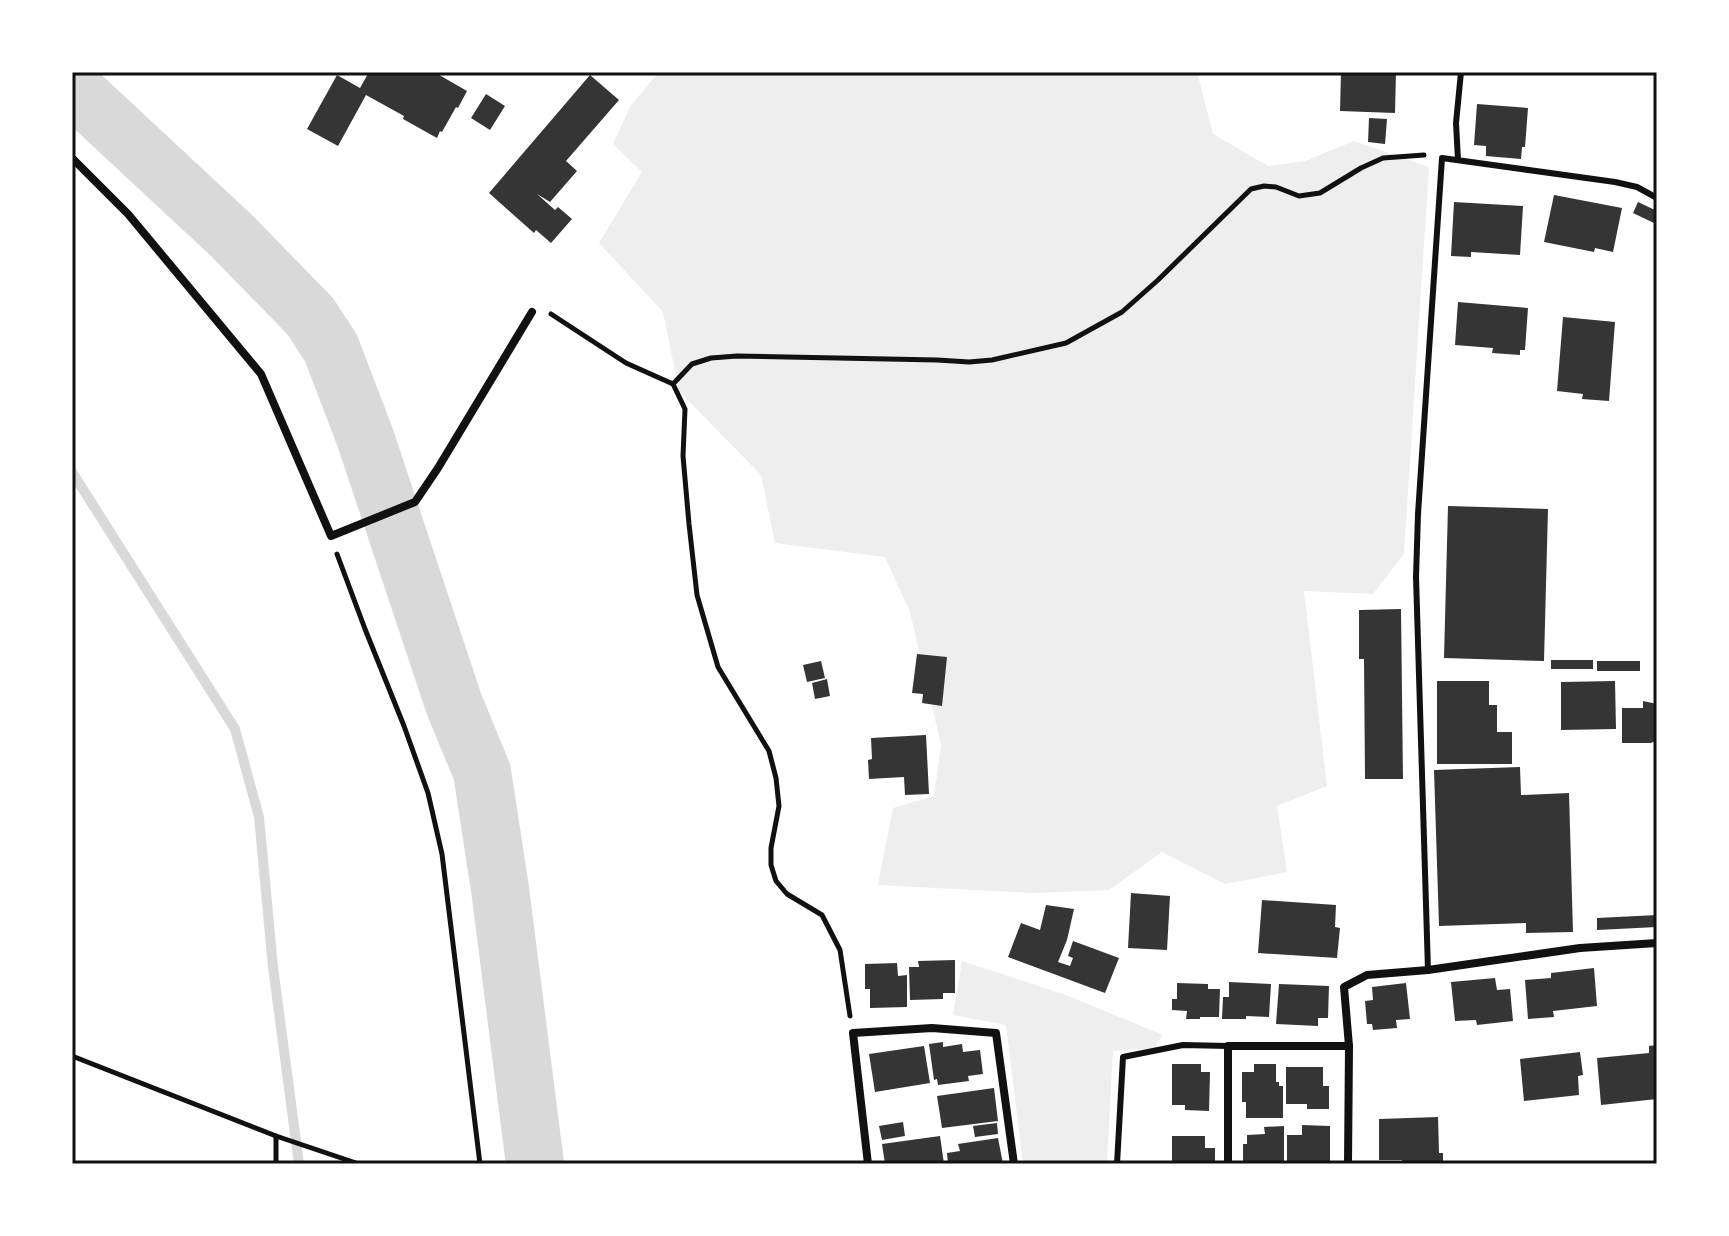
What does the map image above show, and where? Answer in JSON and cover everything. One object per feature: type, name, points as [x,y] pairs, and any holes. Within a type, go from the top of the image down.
[{"type":"street","points":[[72,158],[128,214],[261,374],[331,536],[415,502],[532,312]]},
{"type":"street","points":[[1348,1164],[1349,1046],[1344,987],[1367,975],[1428,970],[1580,948],[1657,943]]},
{"type":"street","points":[[868,1164],[853,1033],[932,1028],[996,1033],[1014,1164]]},
{"type":"street","points":[[1228,1164],[1228,1046],[1349,1046]]},
{"type":"lane","points":[[1458,160],[1456,123],[1461,72]]},
{"type":"lane","points":[[1428,970],[1416,577],[1442,158],[1615,182],[1637,187],[1657,198]]},
{"type":"lane","points":[[1117,1164],[1123,1057],[1183,1045],[1228,1046]]},
{"type":"path","points":[[673,384],[692,364],[711,358],[969,362],[992,360],[1066,343],[1122,312],[1251,189],[1276,187],[1299,196],[1320,193],[1383,158],[1420,154],[1442,158]]},
{"type":"path","points":[[532,312],[550,314],[626,363],[673,384],[685,409],[683,456],[697,595],[718,667],[769,751],[779,806],[771,848],[771,865],[776,881],[787,894],[822,915],[840,950],[853,1033]]},
{"type":"path","points":[[331,536],[428,793],[442,854],[480,1164]]},
{"type":"path","points":[[72,1056],[276,1136],[359,1164]]},
{"type":"path","points":[[276,1136],[276,1164]]},
{"type":"shaded area","points":[[659,72],[1197,72],[1213,134],[1268,166],[1305,161],[1354,141],[1429,167],[1404,554],[1373,594],[1304,591],[1327,786],[1277,806],[1287,872],[1225,884],[1162,852],[1109,890],[1034,893],[878,885],[893,808],[934,796],[941,745],[910,612],[885,557],[775,543],[761,475],[679,391],[663,312],[599,243],[642,172],[613,144],[631,105]]},
{"type":"shaded area","points":[[962,961],[1066,995],[1163,1035],[1154,1048],[1113,1051],[1107,1164],[1023,1164],[1006,1025],[953,1015]]},
{"type":"building","points":[[369,72],[434,72],[467,91],[437,138],[366,95],[338,146],[307,129],[337,75],[360,88]]},
{"type":"building","points":[[1341,72],[1396,72],[1395,113],[1340,111]]},
{"type":"building","points":[[590,75],[619,100],[566,161],[577,171],[550,202],[537,194],[555,210],[558,207],[572,219],[551,243],[536,230],[534,233],[489,193]]},
{"type":"building","points":[[486,94],[505,106],[490,130],[471,118]]},
{"type":"building","points":[[1477,104],[1528,108],[1521,159],[1486,156],[1486,146],[1474,145]]},
{"type":"building","points":[[1369,118],[1387,119],[1385,144],[1368,142]]},
{"type":"building","points":[[1554,195],[1622,208],[1613,252],[1595,248],[1594,252],[1544,242]]},
{"type":"building","points":[[1454,202],[1523,206],[1520,255],[1471,252],[1471,257],[1451,256]]},
{"type":"building","points":[[1638,202],[1657,211],[1656,224],[1633,213]]},
{"type":"building","points":[[1458,302],[1528,308],[1525,350],[1520,350],[1520,355],[1492,353],[1493,348],[1455,345]]},
{"type":"building","points":[[1563,317],[1615,322],[1609,401],[1582,399],[1583,394],[1557,391]]},
{"type":"building","points":[[1448,506],[1548,509],[1544,661],[1444,658]]},
{"type":"building","points":[[1401,609],[1403,779],[1365,779],[1364,659],[1359,659],[1359,610]]},
{"type":"building","points":[[917,654],[947,657],[942,706],[922,703],[923,694],[912,693]]},
{"type":"building","points":[[1551,660],[1593,660],[1593,669],[1551,669]]},
{"type":"building","points":[[821,661],[825,678],[807,682],[803,665]]},
{"type":"building","points":[[1597,661],[1640,661],[1640,671],[1597,671]]},
{"type":"building","points":[[827,679],[830,696],[815,699],[812,683]]},
{"type":"building","points":[[1437,681],[1489,681],[1489,705],[1497,705],[1497,732],[1512,732],[1512,764],[1437,764]]},
{"type":"building","points":[[1615,681],[1616,729],[1561,730],[1561,682]]},
{"type":"building","points":[[1643,701],[1657,704],[1657,740],[1651,743],[1622,743],[1622,708],[1643,708]]},
{"type":"building","points":[[926,735],[929,794],[905,795],[904,777],[869,779],[871,738]]},
{"type":"building","points":[[1520,767],[1521,795],[1569,793],[1573,932],[1526,933],[1526,923],[1439,926],[1434,770]]},
{"type":"building","points":[[1131,893],[1170,896],[1167,950],[1128,948]]},
{"type":"building","points":[[1262,900],[1336,905],[1335,927],[1340,928],[1337,958],[1258,953]]},
{"type":"building","points":[[1046,905],[1074,909],[1058,962],[1070,966],[1073,958],[1068,956],[1073,941],[1119,958],[1105,993],[1008,957],[1021,923],[1040,930]]},
{"type":"building","points":[[1657,915],[1657,927],[1597,930],[1597,918]]},
{"type":"building","points":[[955,960],[955,993],[943,993],[943,999],[910,1000],[909,967],[919,967],[918,961]]},
{"type":"building","points":[[897,963],[898,976],[907,975],[907,1007],[870,1008],[870,989],[865,989],[865,964]]},
{"type":"building","points":[[1594,968],[1597,1006],[1553,1011],[1554,1017],[1528,1019],[1525,980],[1551,978],[1551,973]]},
{"type":"building","points":[[1495,978],[1497,990],[1510,989],[1513,1021],[1477,1025],[1476,1020],[1455,1021],[1451,982]]},
{"type":"building","points":[[1229,982],[1271,984],[1269,1017],[1222,1019],[1223,997],[1229,997]]},
{"type":"building","points":[[1177,983],[1208,984],[1208,989],[1220,989],[1219,1017],[1186,1019],[1187,1011],[1172,1010],[1172,999],[1177,999]]},
{"type":"building","points":[[1406,983],[1410,1019],[1396,1020],[1397,1028],[1373,1030],[1372,1024],[1367,1024],[1365,1001],[1373,1000],[1372,987]]},
{"type":"building","points":[[1279,984],[1329,986],[1328,1018],[1318,1018],[1318,1026],[1276,1024]]},
{"type":"building","points":[[943,1042],[943,1047],[962,1044],[963,1052],[980,1050],[983,1074],[968,1076],[969,1081],[938,1085],[937,1079],[934,1080],[929,1044]]},
{"type":"building","points":[[1657,1045],[1657,1099],[1601,1105],[1597,1058],[1649,1053],[1649,1046]]},
{"type":"building","points":[[924,1046],[930,1083],[875,1092],[869,1054]]},
{"type":"building","points":[[1580,1052],[1583,1075],[1578,1076],[1579,1095],[1524,1101],[1520,1059]]},
{"type":"building","points":[[1172,1064],[1201,1064],[1201,1072],[1210,1072],[1209,1111],[1185,1110],[1185,1105],[1172,1105]]},
{"type":"building","points":[[1254,1064],[1276,1064],[1276,1082],[1283,1086],[1283,1118],[1246,1118],[1246,1102],[1242,1102],[1242,1072],[1254,1072]]},
{"type":"building","points":[[1286,1067],[1323,1067],[1323,1086],[1329,1086],[1329,1109],[1307,1109],[1307,1104],[1286,1104]]},
{"type":"building","points":[[994,1088],[998,1121],[942,1128],[937,1096]]},
{"type":"building","points":[[1438,1117],[1439,1153],[1443,1153],[1443,1164],[1402,1164],[1402,1160],[1379,1160],[1379,1119]]},
{"type":"building","points":[[903,1122],[905,1136],[882,1140],[879,1126]]},
{"type":"building","points":[[997,1123],[998,1134],[975,1137],[973,1126]]},
{"type":"building","points":[[1302,1125],[1330,1126],[1330,1164],[1287,1164],[1287,1135],[1302,1135]]},
{"type":"building","points":[[1284,1126],[1284,1164],[1243,1164],[1243,1144],[1247,1144],[1247,1135],[1265,1134],[1264,1127]]},
{"type":"building","points":[[940,1136],[944,1164],[885,1164],[882,1144]]},
{"type":"building","points":[[1172,1136],[1205,1136],[1205,1148],[1215,1148],[1215,1164],[1172,1164]]},
{"type":"building","points":[[998,1138],[1003,1164],[948,1164],[947,1153],[960,1151],[958,1144]]},
{"type":"waterway","points":[[72,87],[232,236],[310,316],[331,348],[365,437],[454,704],[482,772],[535,1164]]},
{"type":"waterway","points":[[72,472],[235,729],[259,817],[273,967],[299,1164]]}]
